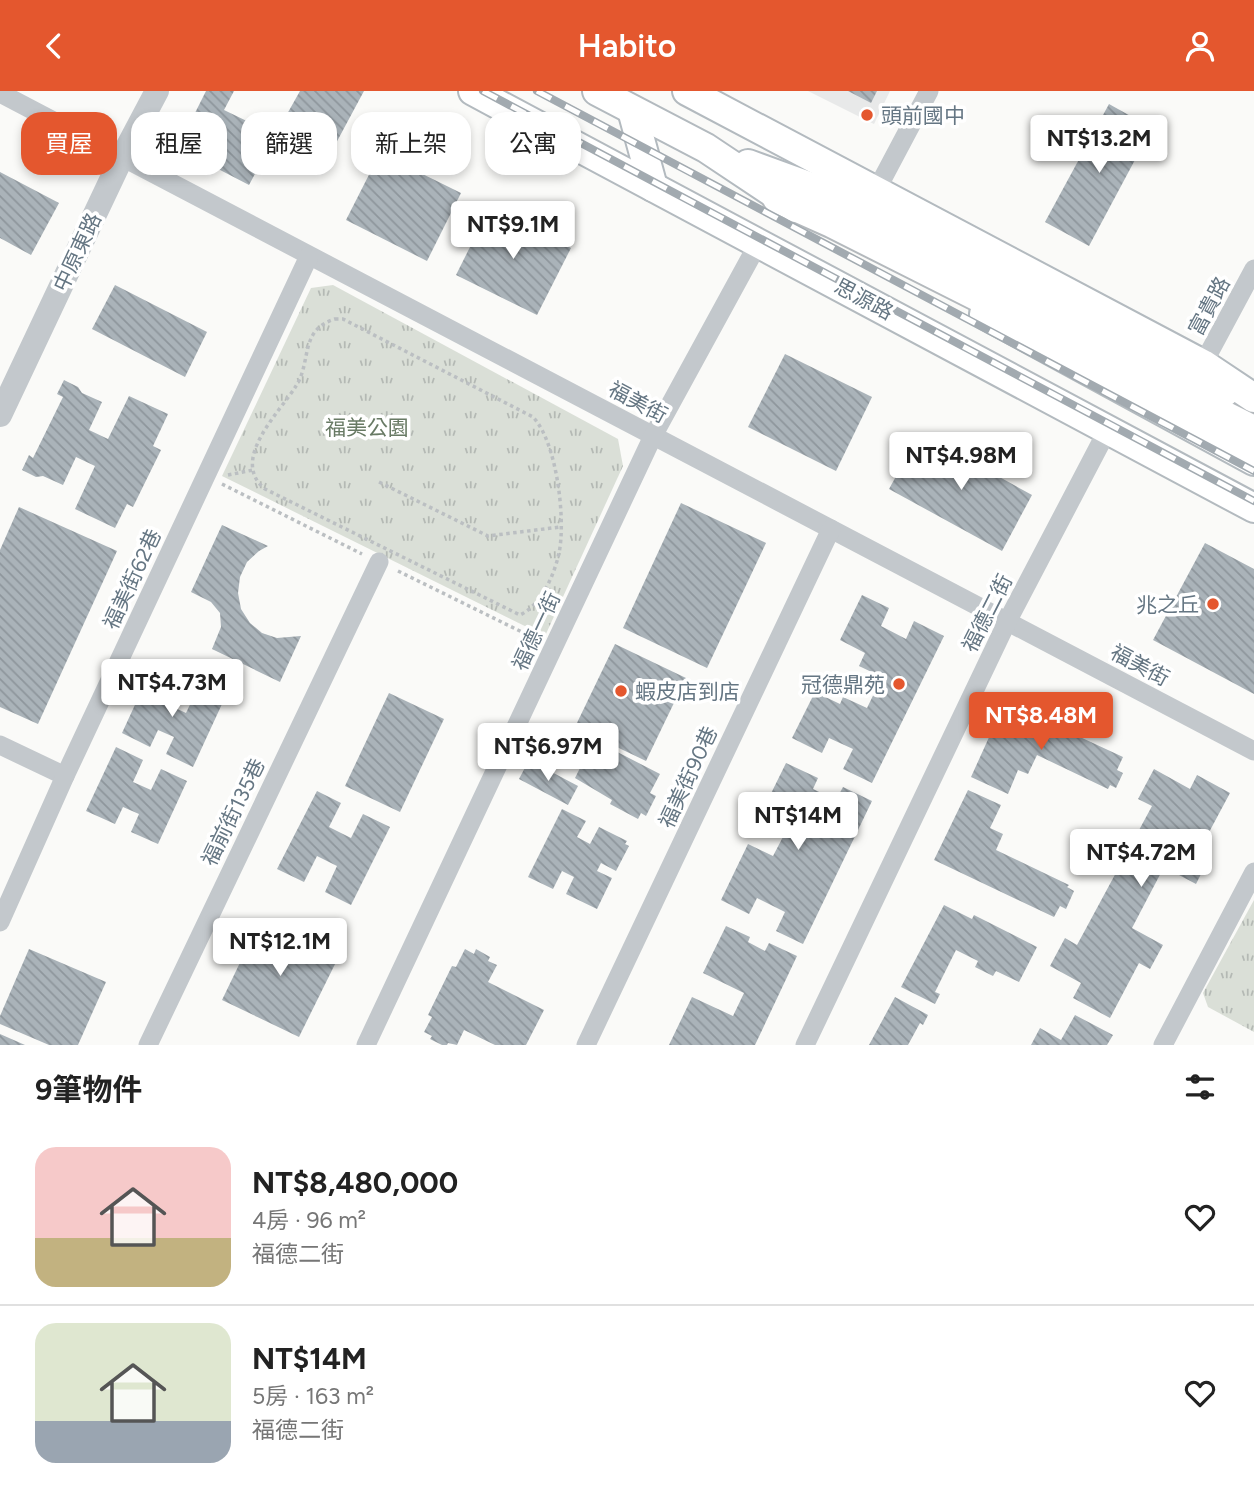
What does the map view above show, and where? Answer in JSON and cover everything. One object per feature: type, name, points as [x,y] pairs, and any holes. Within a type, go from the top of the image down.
[{"type":"highway","points":[[779,197],[833,221],[1254,433]]},
{"type":"main road","name":"思源路","points":[[473,91],[1254,508]]},
{"type":"main road","name":"思源路","points":[[597,91],[706,148],[828,230],[1254,461]]},
{"type":"main road","name":"思源路","points":[[687,91],[1203,364],[1254,401]]},
{"type":"main road","points":[[632,110],[653,187]]},
{"type":"main road","name":"思源路","points":[[706,148],[844,199],[1187,378],[1254,401]]},
{"type":"street","name":"中原東路","points":[[0,415],[122,157],[157,91]]},
{"type":"street","points":[[876,191],[929,91]]},
{"type":"street","name":"福美街","points":[[0,93],[1254,751]]},
{"type":"street","name":"福德一街","points":[[366,1045],[653,436],[758,242]]},
{"type":"street","name":"福美街62巷","points":[[0,922],[65,776],[309,256]]},
{"type":"street","name":"富貴路","points":[[1203,364],[1254,269]]},
{"type":"street","name":"福德二街","points":[[805,1045],[1007,622],[1107,431]]},
{"type":"street","name":"福美街90巷","points":[[586,1045],[831,529]]},
{"type":"street","name":"福前街135巷","points":[[148,1045],[379,562]]},
{"type":"street","points":[[0,745],[65,776]]},
{"type":"street","points":[[1163,1045],[1254,872]]},
{"type":"path","points":[[343,319],[533,417],[539,423],[556,474],[560,527],[559,552],[549,582],[532,609],[520,615],[265,489],[257,482],[252,462],[267,425],[298,384],[314,332],[324,322],[343,319]]},
{"type":"path","points":[[222,476],[253,470]]},
{"type":"path","points":[[379,482],[488,536],[560,527]]},
{"type":"shaded area","name":"頭前國中","points":[[808,91],[890,91],[874,124]]},
{"type":"green space","name":"福美公園","points":[[333,285],[618,439],[623,466],[545,636],[222,476],[311,288]]},
{"type":"green space","points":[[1254,900],[1254,1032],[1208,1007],[1203,993]]},
{"type":"building","points":[[206,91],[234,91],[224,110],[241,118],[241,175],[254,175],[249,185],[227,174],[227,112],[196,112]]},
{"type":"building","points":[[300,91],[364,91],[337,141],[337,112],[288,112]]},
{"type":"building","points":[[848,91],[877,91],[871,103]]},
{"type":"building","points":[[1109,104],[1152,128],[1089,246],[1045,222]]},
{"type":"building","points":[[0,172],[59,203],[31,255],[0,238]]},
{"type":"building","points":[[369,175],[425,175],[461,193],[427,261],[346,220]]},
{"type":"building","points":[[490,207],[571,248],[537,315],[456,275]]},
{"type":"building","points":[[115,285],[207,332],[185,377],[92,329]]},
{"type":"building","points":[[785,354],[872,397],[836,471],[748,427]]},
{"type":"building","points":[[64,380],[78,387],[82,393],[102,402],[89,430],[108,439],[129,396],[168,414],[153,446],[161,450],[133,507],[127,504],[115,528],[75,509],[95,466],[76,457],[63,485],[22,470],[29,455],[33,458],[63,397],[57,394]]},
{"type":"building","points":[[920,433],[1032,495],[1002,551],[889,489]]},
{"type":"building","points":[[681,503],[766,543],[707,668],[623,628]]},
{"type":"building","points":[[19,507],[117,551],[38,724],[0,707],[0,550]]},
{"type":"building","points":[[222,525],[268,546],[247,562],[240,577],[238,593],[241,609],[250,623],[262,633],[277,638],[301,636],[280,682],[212,649],[221,627],[220,613],[211,602],[191,592]]},
{"type":"building","name":"兆之丘","points":[[1205,543],[1254,569],[1254,694],[1153,640]]},
{"type":"building","name":"冠德鼎苑","points":[[862,595],[889,608],[881,626],[906,639],[914,621],[944,636],[872,783],[843,769],[853,749],[829,738],[822,753],[792,738],[815,692],[840,704],[843,697],[867,708],[882,677],[859,666],[865,653],[840,640]]},
{"type":"building","points":[[615,644],[686,678],[646,761],[575,727]]},
{"type":"building","points":[[151,670],[179,683],[169,705],[186,713],[196,692],[222,704],[193,767],[166,754],[174,737],[158,730],[150,747],[122,733]]},
{"type":"building","points":[[389,693],[444,719],[400,812],[345,786]]},
{"type":"building","points":[[1005,702],[1123,757],[1117,770],[1123,773],[1116,788],[1110,785],[1108,789],[1037,755],[1028,774],[1018,770],[1008,794],[971,777]]},
{"type":"building","points":[[594,740],[660,774],[650,793],[656,796],[646,816],[641,813],[638,819],[610,804],[612,800],[575,778]]},
{"type":"building","points":[[116,747],[143,760],[133,782],[151,790],[161,769],[187,781],[158,844],[131,832],[139,814],[123,807],[115,824],[86,811]]},
{"type":"building","points":[[529,760],[578,786],[568,805],[519,779]]},
{"type":"building","points":[[786,763],[818,778],[813,789],[836,800],[843,787],[872,801],[803,944],[776,931],[785,912],[757,898],[749,914],[721,900],[748,844],[773,856],[785,833],[758,820]]},
{"type":"building","points":[[1154,769],[1190,789],[1197,775],[1230,793],[1199,851],[1210,856],[1196,884],[1164,867],[1132,928],[1163,945],[1150,969],[1139,963],[1110,1018],[1073,998],[1081,983],[1050,966],[1065,938],[1077,945],[1152,806],[1138,799]]},
{"type":"building","points":[[968,790],[1001,805],[990,828],[1003,834],[996,850],[1069,885],[1067,887],[1074,891],[1066,909],[1060,906],[1054,917],[934,860]]},
{"type":"building","points":[[317,791],[341,803],[329,827],[351,838],[363,814],[390,827],[351,905],[325,892],[337,866],[317,856],[304,882],[277,869]]},
{"type":"building","points":[[562,809],[586,821],[577,837],[590,844],[599,827],[627,841],[625,844],[629,846],[616,871],[601,863],[597,871],[612,878],[597,909],[566,894],[574,877],[562,871],[553,889],[528,877]]},
{"type":"building","points":[[944,905],[972,919],[974,915],[1037,947],[1019,982],[996,971],[993,976],[975,967],[978,961],[956,950],[935,992],[940,994],[935,1004],[901,987]]},
{"type":"building","points":[[261,919],[339,956],[299,1037],[222,1000]]},
{"type":"building","points":[[726,926],[750,937],[748,942],[765,951],[769,943],[797,956],[755,1045],[669,1045],[692,997],[733,1016],[744,993],[703,973]]},
{"type":"building","points":[[29,949],[106,982],[78,1045],[49,1045],[0,1024],[0,1016]]},
{"type":"building","points":[[465,949],[474,954],[476,949],[490,957],[488,961],[497,965],[488,982],[544,1010],[526,1045],[495,1045],[464,1030],[457,1045],[442,1045],[430,1039],[432,1036],[424,1032],[432,1017],[428,1015],[452,966],[456,967]]},
{"type":"building","points":[[895,997],[928,1015],[923,1025],[920,1023],[908,1045],[869,1045]]},
{"type":"building","points":[[1075,1015],[1113,1035],[1107,1045],[1031,1045],[1040,1028],[1061,1040]]},
{"type":"building","points":[[0,1034],[25,1045],[0,1045]]},
{"type":"railway","points":[[483,91],[1254,501]]},
{"type":"railway","points":[[537,91],[1254,471]]},
{"type":"place","name":"頭前國中","points":[[867,115]]},
{"type":"place","name":"兆之丘","points":[[1213,604]]},
{"type":"place","name":"冠德鼎苑","points":[[899,684]]},
{"type":"place","name":"蝦皮店到店","points":[[621,691]]}]
